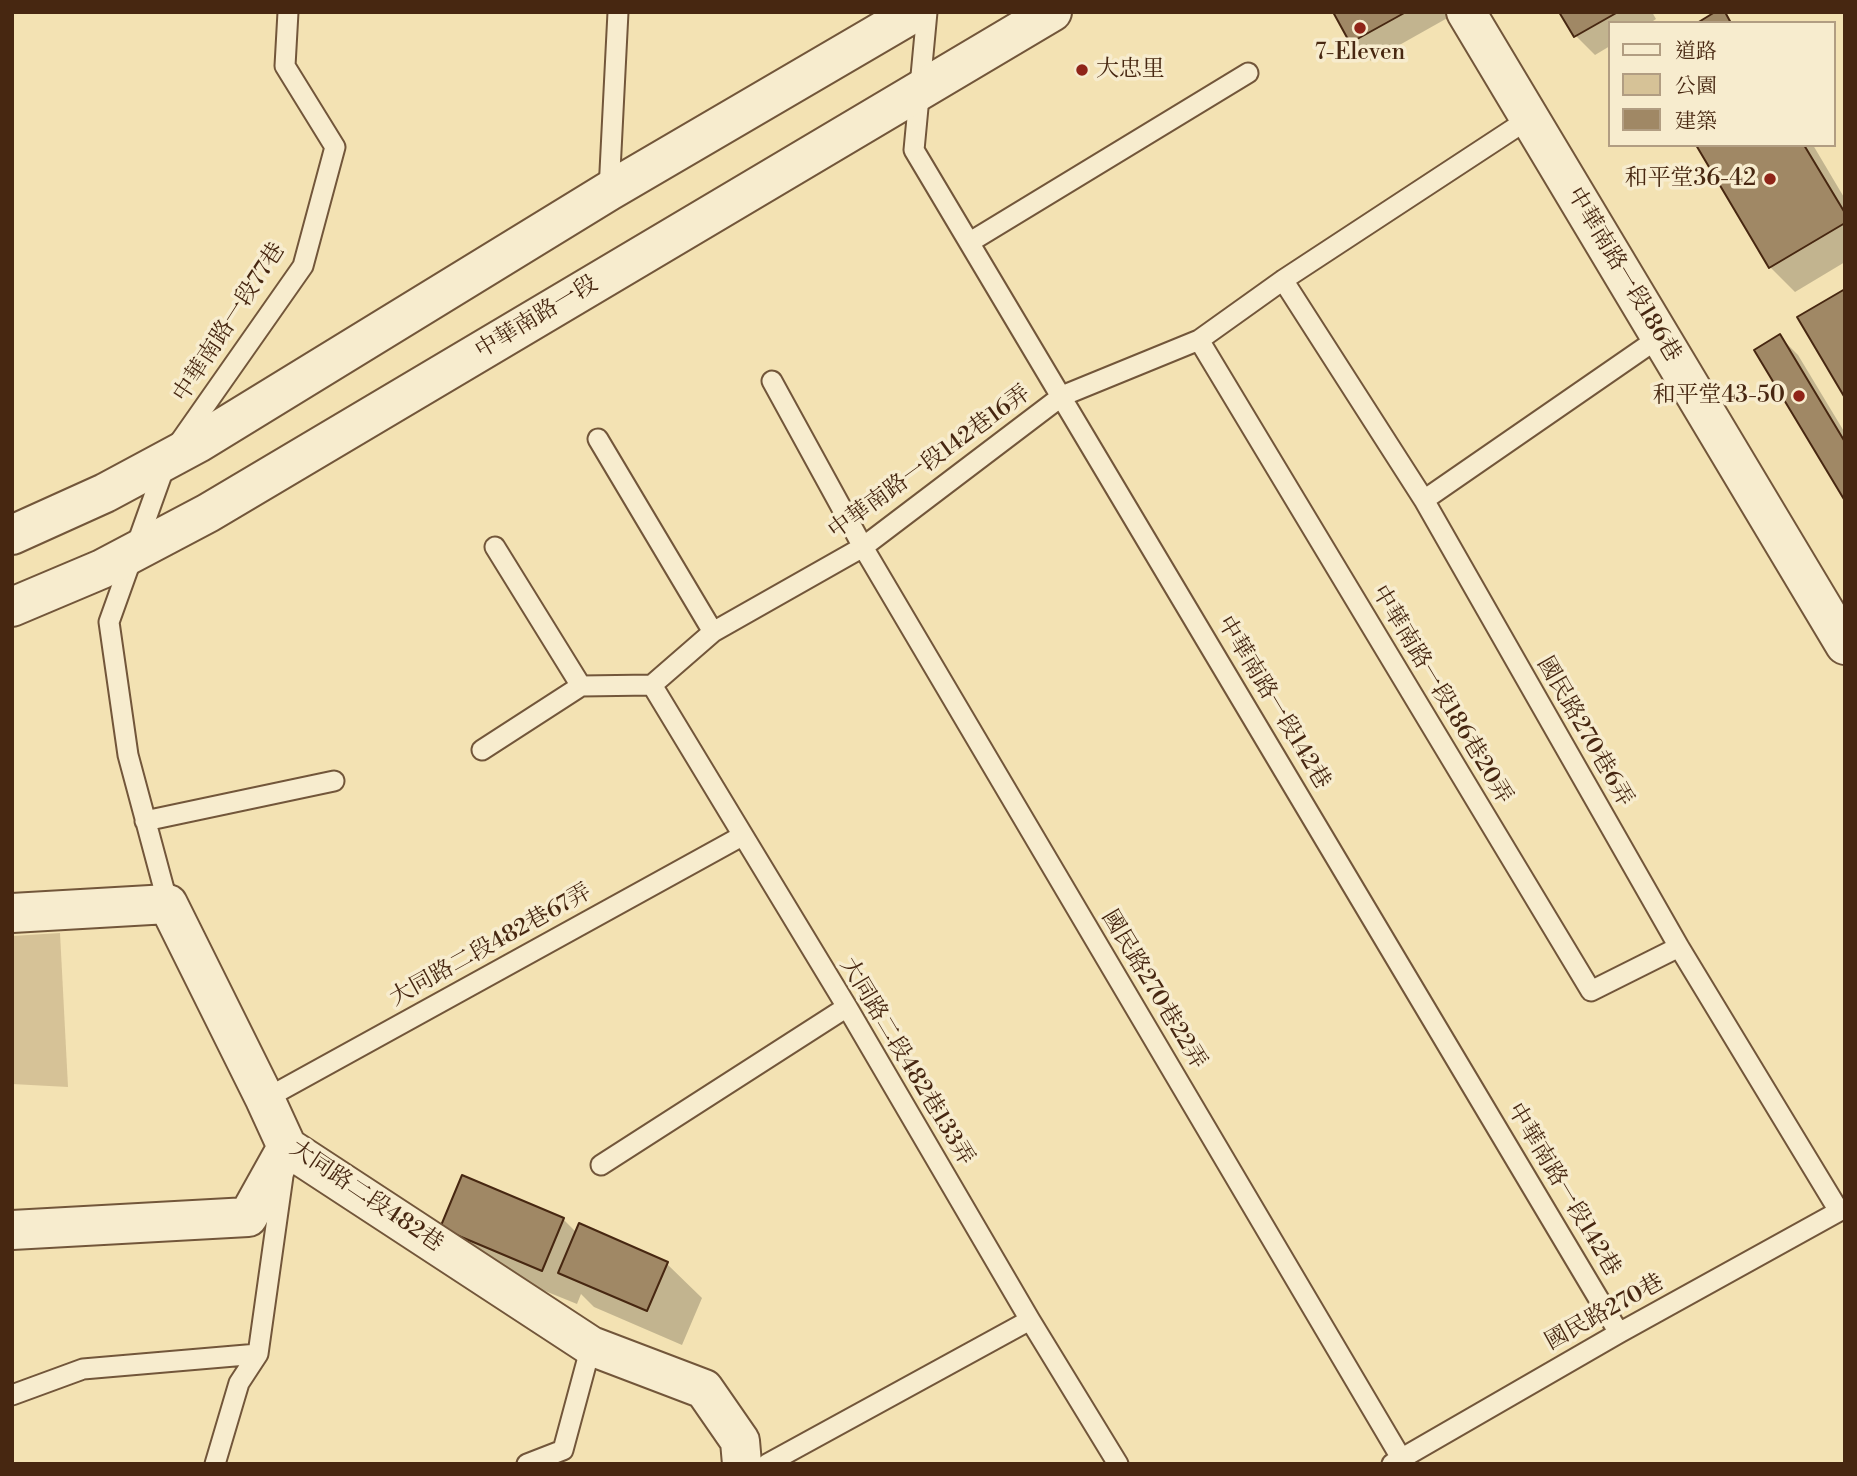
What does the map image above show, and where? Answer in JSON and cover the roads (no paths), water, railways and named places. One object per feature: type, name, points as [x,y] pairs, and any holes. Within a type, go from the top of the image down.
[{"type":"street","points":[[12,535],[105,493],[167,460],[609,191],[915,12]]},
{"type":"street","name":"中華南路一段","points":[[12,607],[102,569],[208,513],[1052,12]]},
{"type":"street","name":"中華南路一段186巷","points":[[1466,12],[1845,645]]},
{"type":"street","points":[[12,913],[168,904]]},
{"type":"street","name":"大同路二段482巷","points":[[168,904],[286,1147],[591,1346],[704,1389],[740,1441],[743,1464]]},
{"type":"street","points":[[12,1230],[248,1217],[286,1147]]},
{"type":"lane","name":"中華南路一段77巷","points":[[168,904],[128,755],[109,622],[167,460],[303,266],[335,147],[285,66],[288,12]]},
{"type":"lane","points":[[609,191],[618,12]]},
{"type":"lane","name":"中華南路一段142巷","points":[[927,12],[914,150],[1619,1332]]},
{"type":"lane","points":[[970,242],[1248,73]]},
{"type":"lane","points":[[1062,396],[1199,340],[1283,280],[1530,118]]},
{"type":"lane","name":"國民路270巷6弄","points":[[1283,280],[1424,500],[1679,947],[1842,1209]]},
{"type":"lane","points":[[1424,500],[1660,337]]},
{"type":"lane","name":"中華南路一段186巷20弄","points":[[1199,340],[1591,991],[1679,947]]},
{"type":"lane","name":"國民路270巷22弄","points":[[772,380],[863,547],[1396,1461]]},
{"type":"lane","name":"中華南路一段142巷16弄","points":[[652,685],[713,632],[863,547],[1062,396]]},
{"type":"lane","points":[[598,439],[713,632]]},
{"type":"lane","points":[[495,547],[581,686]]},
{"type":"lane","points":[[482,750],[581,686],[652,685]]},
{"type":"lane","name":"大同路二段482巷133弄","points":[[652,685],[1118,1464]]},
{"type":"lane","points":[[145,821],[334,781]]},
{"type":"lane","name":"大同路二段482巷67弄","points":[[265,1099],[742,836]]},
{"type":"lane","points":[[601,1165],[847,1007]]},
{"type":"lane","points":[[215,1464],[239,1383],[258,1354],[286,1147]]},
{"type":"lane","name":"國民路270巷","points":[[1396,1461],[1619,1332],[1842,1209]]},
{"type":"lane","points":[[767,1464],[1030,1320]]},
{"type":"lane","points":[[527,1464],[563,1450],[591,1346]]},
{"type":"lane","points":[[12,1395],[83,1368],[258,1354]]},
{"type":"place","name":"7-Eleven","points":[[1360,28]]},
{"type":"place","name":"大忠里","points":[[1082,70]]},
{"type":"place","name":"和平堂36-42","points":[[1770,179]]},
{"type":"place","name":"和平堂43-50","points":[[1799,396]]}]
